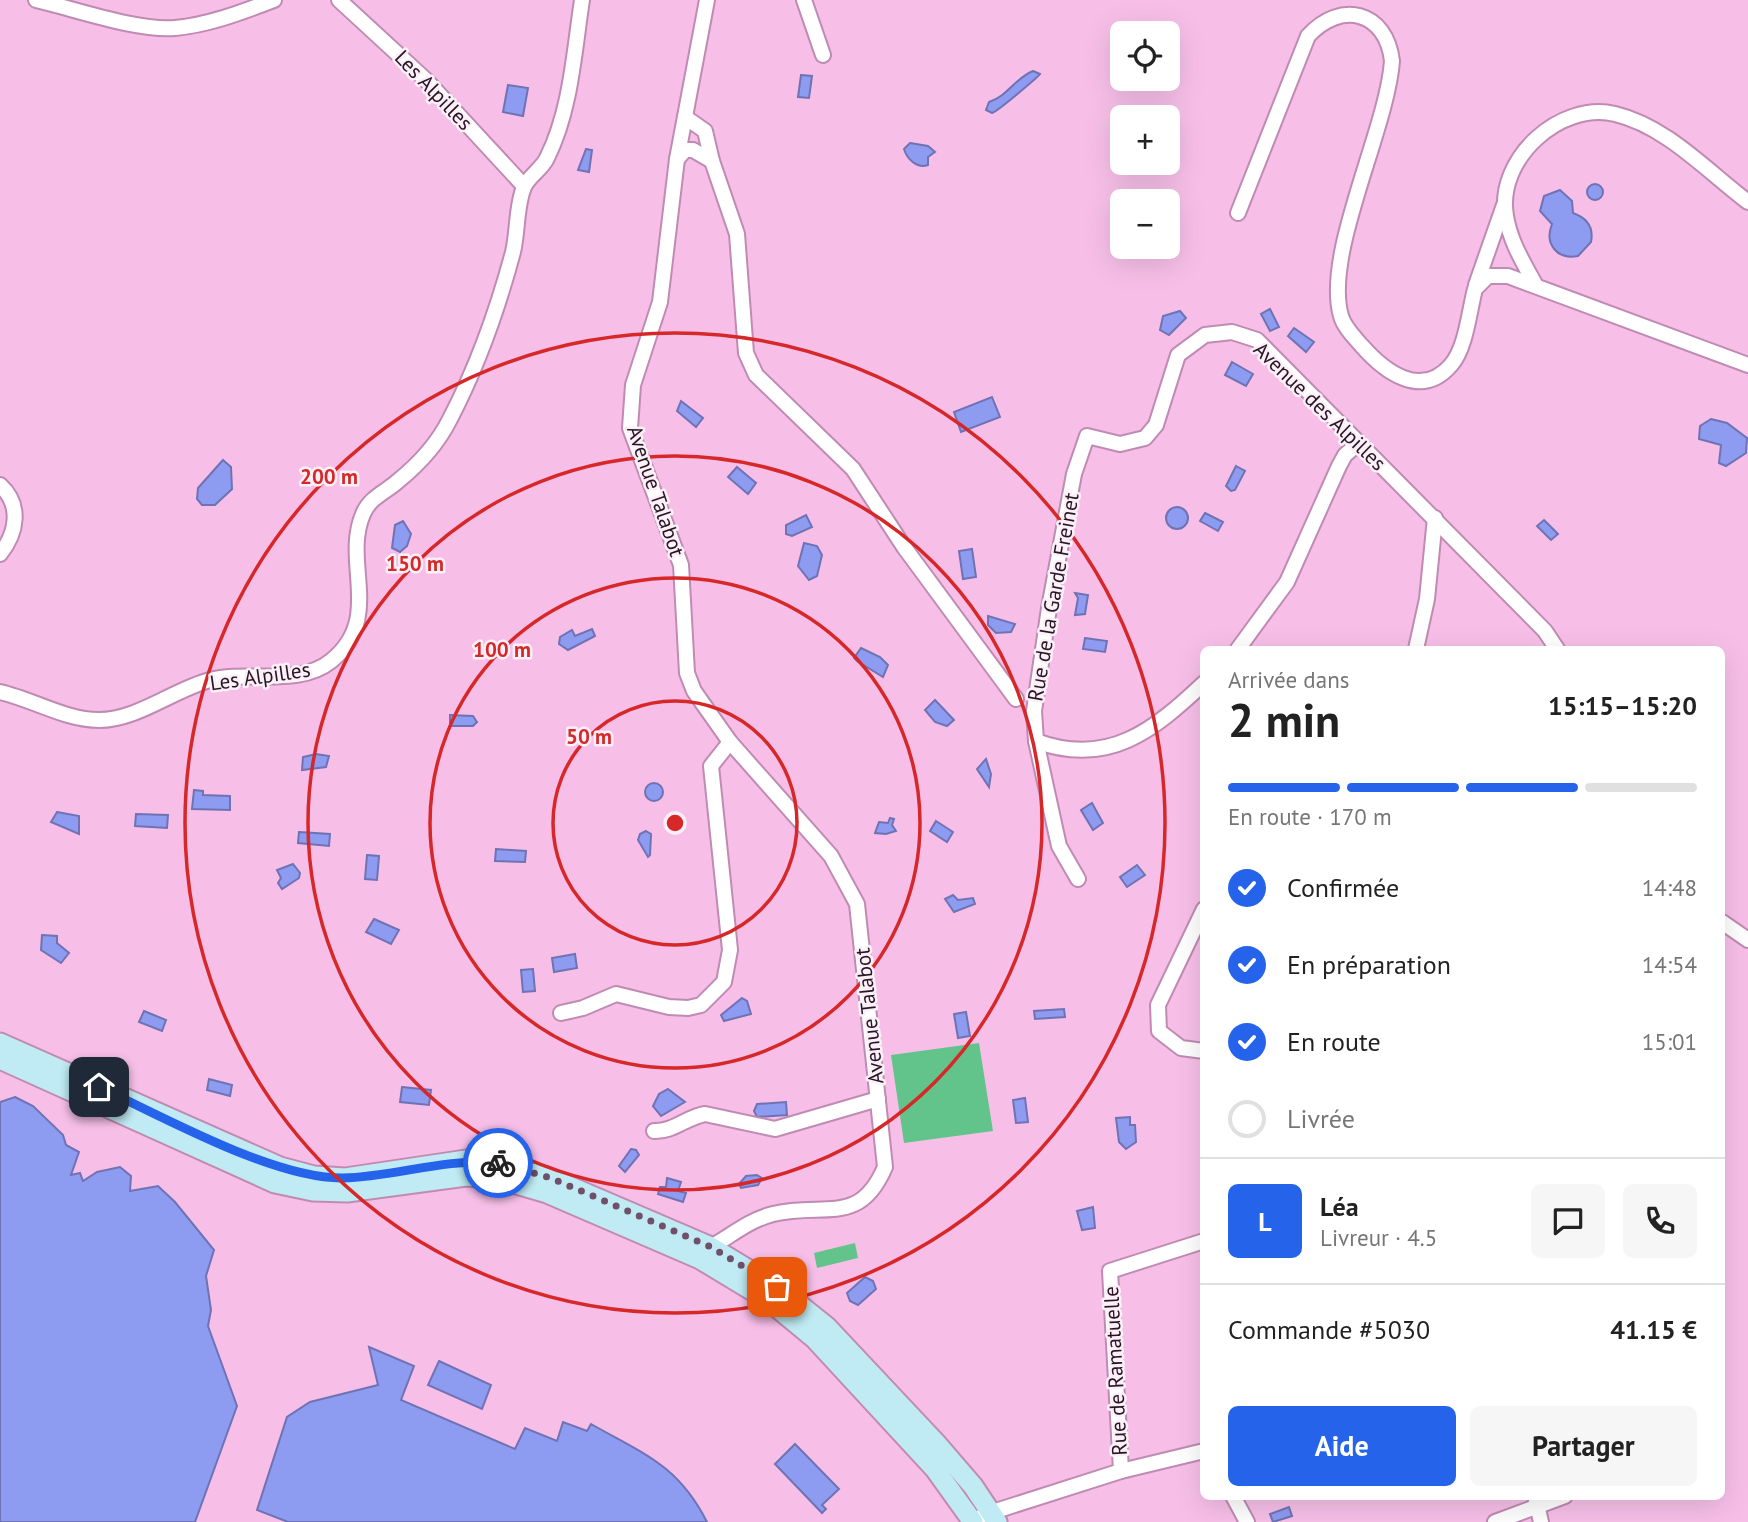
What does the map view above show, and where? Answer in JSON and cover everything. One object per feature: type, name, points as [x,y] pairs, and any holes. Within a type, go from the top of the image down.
[{"type":"main road","points":[[0,1043],[280,1167],[314,1176],[345,1178],[466,1160],[497,1163],[551,1178],[711,1247],[777,1287],[827,1327],[936,1443],[994,1516]]},
{"type":"main road","points":[[0,1059],[275,1183],[313,1191],[347,1192],[466,1176],[496,1178],[547,1193],[685,1253],[757,1293],[804,1329],[916,1446],[973,1521]]},
{"type":"street","points":[[36,0],[151,27],[174,28],[223,19],[274,0]]},
{"type":"street","name":"Les Alpilles","points":[[0,692],[80,718],[115,720],[209,680],[235,675],[307,673],[333,660],[348,644],[356,627],[361,605],[358,526],[365,510],[377,495],[416,466],[450,419],[501,297],[516,240],[524,186],[427,81],[339,0]]},
{"type":"street","points":[[524,186],[547,159],[567,99],[583,0]]},
{"type":"street","name":"Avenue Talabot","points":[[707,0],[677,159],[660,302],[633,385],[630,428],[681,565],[685,585],[687,673],[694,691],[730,742],[831,856],[857,904],[885,1167],[878,1184],[863,1202],[841,1208],[776,1213],[746,1223],[711,1247]]},
{"type":"street","points":[[804,0],[823,55]]},
{"type":"street","points":[[1238,213],[1308,36],[1319,22],[1333,13],[1355,14],[1376,22],[1386,35],[1392,61],[1343,254],[1337,290],[1341,317],[1380,366],[1402,379],[1422,381],[1442,373],[1457,357],[1475,289],[1522,154],[1537,136],[1567,119],[1592,113],[1613,113],[1659,132],[1748,202]]},
{"type":"street","points":[[685,117],[705,131],[737,234],[746,354],[756,375],[853,468],[904,547],[1016,699]]},
{"type":"street","points":[[677,159],[685,150],[693,150],[712,160]]},
{"type":"street","points":[[1506,199],[1506,214],[1516,251],[1535,284]]},
{"type":"street","points":[[1475,289],[1481,280],[1496,274],[1535,284],[1748,365]]},
{"type":"street","name":"Avenue des Alpilles","points":[[1087,436],[1120,444],[1145,438],[1156,425],[1178,355],[1205,335],[1232,332],[1258,340],[1545,631],[1555,646]]},
{"type":"street","name":"Rue de la Garde Freinet","points":[[1078,879],[1059,846],[1036,741],[1034,712],[1049,608],[1074,474],[1087,436]]},
{"type":"street","points":[[1240,646],[1287,582],[1339,466],[1345,455],[1359,443]]},
{"type":"street","points":[[0,485],[15,510],[11,541],[0,554]]},
{"type":"street","points":[[1417,646],[1427,598],[1435,518]]},
{"type":"street","points":[[1036,741],[1062,751],[1090,752],[1110,748],[1130,740],[1159,721],[1200,686]]},
{"type":"street","points":[[561,1013],[583,1008],[616,994],[669,1007],[701,1005],[724,982],[730,950],[711,766],[730,742]]},
{"type":"street","points":[[1200,917],[1158,1005],[1159,1031],[1181,1048],[1200,1051]]},
{"type":"street","points":[[1725,924],[1748,940]]},
{"type":"street","points":[[654,1131],[664,1131],[694,1116],[705,1114],[775,1129],[878,1100]]},
{"type":"street","name":"Rue de Ramatuelle","points":[[1121,1471],[1110,1271],[1200,1242]]},
{"type":"street","points":[[685,1253],[701,1252],[711,1247]]},
{"type":"street","points":[[973,1521],[1121,1471],[1200,1452]]},
{"type":"street","points":[[1235,1500],[1247,1522]]},
{"type":"street","points":[[1495,1522],[1536,1501],[1541,1522]]},
{"type":"green space","points":[[979,1043],[993,1131],[904,1143],[891,1055]]},
{"type":"green space","points":[[855,1243],[858,1258],[817,1268],[814,1253]]},
{"type":"water","points":[[1033,71],[1040,74],[992,113],[986,110],[989,102]]},
{"type":"water","points":[[801,75],[812,76],[809,98],[798,97]]},
{"type":"water","points":[[508,85],[528,88],[523,116],[503,112]]},
{"type":"water","points":[[910,143],[928,146],[935,152],[928,157],[928,165],[920,166],[910,160],[904,149]]},
{"type":"water","points":[[586,149],[592,150],[589,172],[578,170]]},
{"type":"water","points":[[1592,184],[1598,184],[1603,192],[1601,198],[1592,200],[1587,195],[1587,189]]},
{"type":"water","points":[[1560,190],[1572,201],[1573,213],[1586,220],[1590,228],[1591,242],[1578,256],[1564,256],[1554,249],[1550,238],[1552,224],[1540,211],[1544,196]]},
{"type":"water","points":[[1270,309],[1279,327],[1270,331],[1261,314]]},
{"type":"water","points":[[1180,311],[1186,318],[1169,335],[1160,330],[1163,316]]},
{"type":"water","points":[[1294,328],[1314,342],[1306,352],[1288,336]]},
{"type":"water","points":[[1232,362],[1253,374],[1246,386],[1225,375]]},
{"type":"water","points":[[992,397],[1000,417],[961,432],[954,412]]},
{"type":"water","points":[[681,401],[703,418],[696,427],[677,411]]},
{"type":"water","points":[[1711,419],[1727,423],[1747,438],[1746,453],[1726,466],[1719,463],[1721,445],[1699,439],[1700,426]]},
{"type":"water","points":[[223,460],[231,467],[232,489],[215,505],[202,505],[197,499],[198,488]]},
{"type":"water","points":[[1236,466],[1245,471],[1235,490],[1231,491],[1226,486]]},
{"type":"water","points":[[737,467],[756,483],[748,494],[728,477]]},
{"type":"water","points":[[1177,507],[1185,510],[1188,518],[1185,526],[1177,529],[1169,526],[1166,518],[1169,510]]},
{"type":"water","points":[[1205,513],[1223,522],[1218,531],[1200,521]]},
{"type":"water","points":[[806,515],[812,527],[792,536],[786,534],[786,525]]},
{"type":"water","points":[[1544,520],[1558,534],[1551,540],[1537,526]]},
{"type":"water","points":[[403,521],[411,534],[407,546],[400,552],[392,548],[395,525]]},
{"type":"water","points":[[804,543],[817,546],[822,555],[817,576],[809,580],[798,566]]},
{"type":"water","points":[[972,549],[976,577],[963,579],[959,551]]},
{"type":"water","points":[[1075,593],[1088,595],[1085,614],[1075,615],[1078,598]]},
{"type":"water","points":[[988,616],[1015,624],[1011,632],[996,633],[988,625]]},
{"type":"water","points":[[592,629],[595,636],[568,650],[559,644],[560,637],[572,630],[575,636]]},
{"type":"water","points":[[1085,638],[1107,641],[1105,652],[1083,649]]},
{"type":"water","points":[[861,648],[880,657],[888,665],[883,677],[854,658]]},
{"type":"water","points":[[935,700],[954,720],[947,726],[935,722],[925,710]]},
{"type":"water","points":[[450,715],[473,716],[477,722],[473,726],[450,726]]},
{"type":"water","points":[[316,754],[329,756],[326,767],[302,770],[303,757]]},
{"type":"water","points":[[986,759],[991,774],[989,787],[977,769]]},
{"type":"water","points":[[654,783],[660,786],[663,792],[660,798],[654,801],[648,798],[645,792],[648,786]]},
{"type":"water","points":[[194,790],[203,791],[203,795],[230,796],[230,810],[192,809]]},
{"type":"water","points":[[1092,803],[1103,823],[1093,830],[1081,810]]},
{"type":"water","points":[[57,812],[79,816],[79,834],[51,822]]},
{"type":"water","points":[[136,814],[168,815],[167,828],[135,826]]},
{"type":"water","points":[[890,818],[894,819],[892,825],[896,831],[875,833],[879,822],[888,823]]},
{"type":"water","points":[[936,821],[953,832],[947,842],[930,831]]},
{"type":"water","points":[[646,831],[651,834],[648,857],[638,840],[640,834]]},
{"type":"water","points":[[299,832],[330,834],[329,846],[298,843]]},
{"type":"water","points":[[496,849],[526,851],[525,862],[495,861]]},
{"type":"water","points":[[367,855],[379,856],[377,880],[365,879]]},
{"type":"water","points":[[293,864],[300,873],[299,878],[282,889],[278,883],[281,878],[277,870]]},
{"type":"water","points":[[1137,865],[1145,875],[1127,887],[1120,877]]},
{"type":"water","points":[[953,895],[958,900],[973,898],[975,904],[954,912],[945,899]]},
{"type":"water","points":[[374,919],[399,930],[391,944],[366,932]]},
{"type":"water","points":[[42,935],[57,936],[57,943],[69,953],[61,963],[41,950]]},
{"type":"water","points":[[575,954],[577,968],[554,972],[552,958]]},
{"type":"water","points":[[533,969],[535,991],[523,992],[521,970]]},
{"type":"water","points":[[742,998],[747,1001],[751,1014],[724,1021],[721,1015]]},
{"type":"water","points":[[1064,1009],[1065,1017],[1035,1019],[1034,1011]]},
{"type":"water","points":[[144,1011],[166,1020],[162,1031],[139,1022]]},
{"type":"water","points":[[966,1012],[970,1036],[958,1038],[954,1014]]},
{"type":"water","points":[[209,1079],[232,1085],[230,1096],[207,1090]]},
{"type":"water","points":[[402,1087],[431,1090],[429,1105],[400,1102]]},
{"type":"water","points":[[668,1089],[685,1102],[661,1116],[653,1106],[659,1094]]},
{"type":"water","points":[[15,1097],[33,1106],[63,1135],[66,1145],[79,1152],[71,1175],[80,1173],[83,1181],[97,1172],[120,1167],[131,1176],[130,1191],[158,1186],[175,1202],[214,1250],[206,1276],[211,1310],[208,1326],[237,1406],[195,1522],[0,1522],[0,1102]]},
{"type":"water","points":[[1025,1098],[1028,1122],[1016,1123],[1013,1100]]},
{"type":"water","points":[[786,1102],[787,1115],[757,1117],[754,1111],[757,1104]]},
{"type":"water","points":[[1130,1117],[1130,1125],[1135,1125],[1136,1142],[1126,1149],[1119,1142],[1116,1118]]},
{"type":"water","points":[[631,1149],[636,1150],[639,1155],[625,1172],[619,1166]]},
{"type":"water","points":[[757,1175],[762,1178],[758,1185],[741,1188],[739,1184],[746,1176]]},
{"type":"water","points":[[667,1178],[681,1182],[678,1191],[686,1193],[683,1202],[658,1194],[660,1187],[666,1187]]},
{"type":"water","points":[[1093,1207],[1095,1228],[1082,1230],[1077,1211]]},
{"type":"water","points":[[865,1277],[873,1281],[876,1289],[858,1305],[850,1301],[847,1293]]},
{"type":"water","points":[[369,1347],[414,1366],[401,1400],[515,1449],[525,1428],[557,1441],[563,1422],[587,1431],[591,1424],[643,1453],[672,1474],[696,1503],[707,1522],[288,1522],[257,1510],[287,1417],[310,1402],[378,1385]]},
{"type":"water","points":[[439,1361],[491,1385],[482,1409],[428,1385]]},
{"type":"water","points":[[795,1444],[839,1489],[822,1505],[826,1509],[822,1513],[775,1464]]},
{"type":"water","points":[[1289,1507],[1292,1516],[1273,1522],[1270,1514]]},
{"type":"way so far","points":[[498,1163],[524,1168],[551,1178],[711,1247],[777,1287]]},
{"type":"route","points":[[99,1087],[224,1144],[280,1167],[314,1176],[345,1178],[466,1160],[498,1163]]}]
